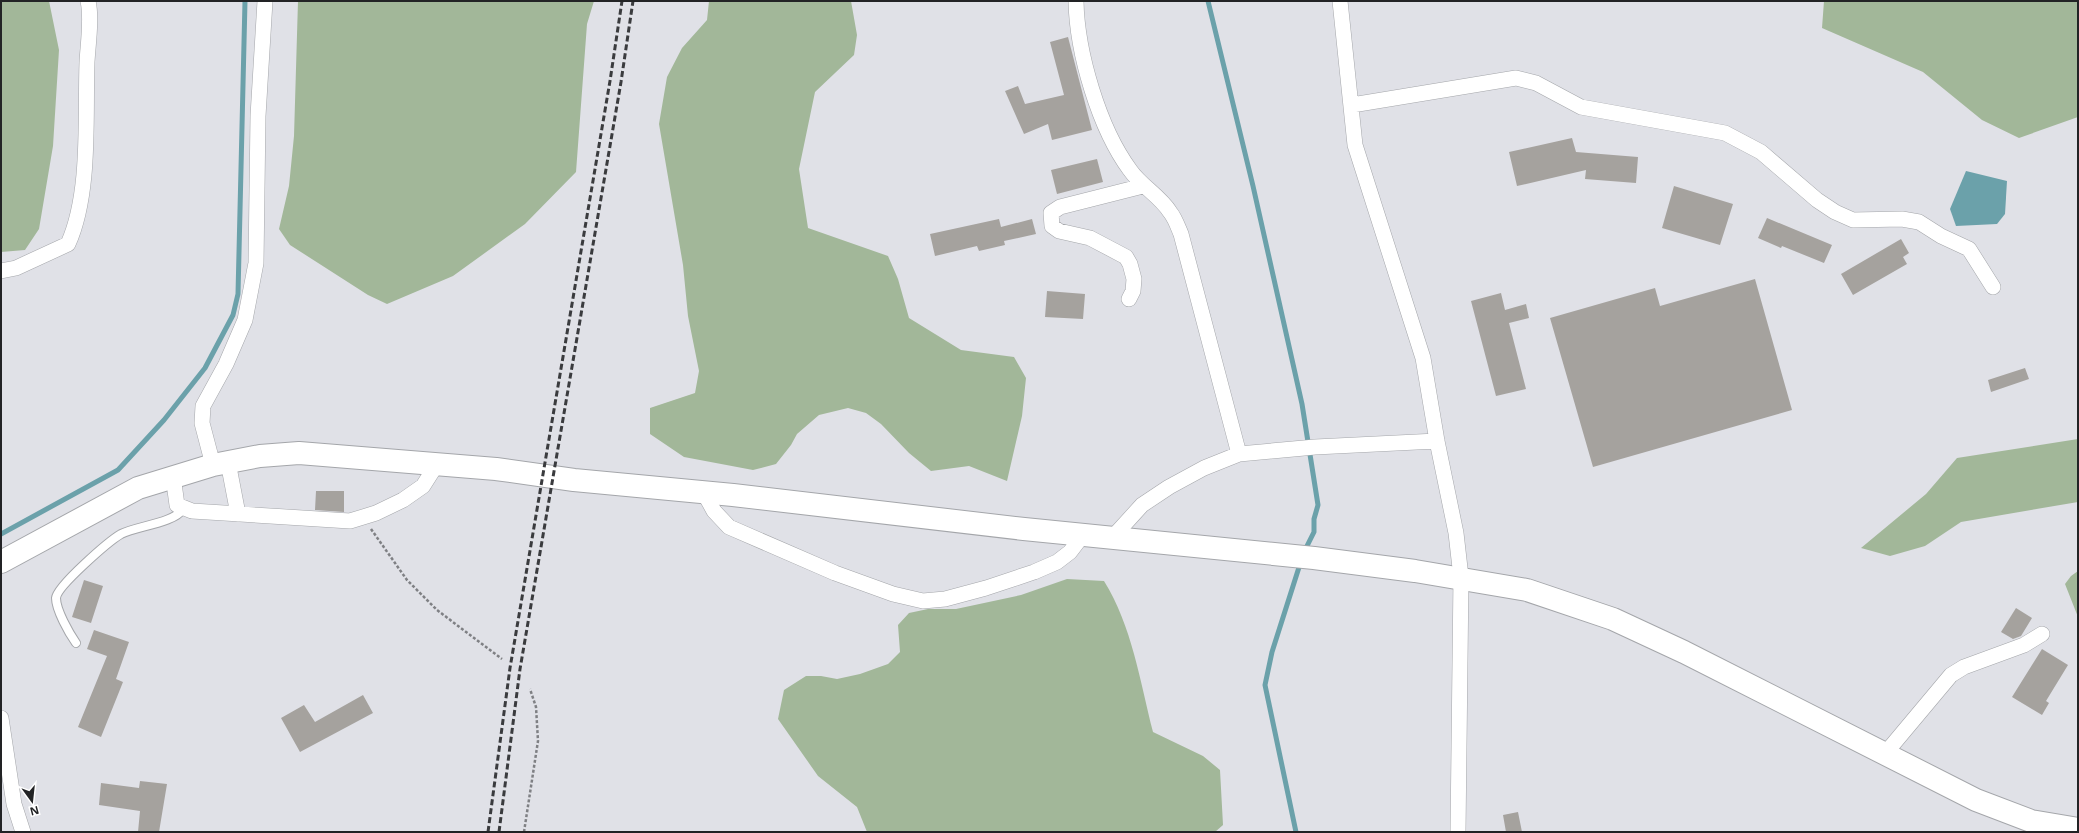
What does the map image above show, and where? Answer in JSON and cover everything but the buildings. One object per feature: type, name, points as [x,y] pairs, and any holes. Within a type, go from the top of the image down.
[{"type":"street","points":[[1,271],[16,268],[55,251],[68,244],[72,234],[78,211],[85,159],[88,1]]},
{"type":"street","points":[[238,514],[220,463],[205,442],[202,423],[203,406],[226,364],[245,320],[256,262],[258,116],[265,1]]},
{"type":"street","points":[[1076,1],[1076,26],[1085,64],[1104,122],[1126,164],[1143,186],[1170,212],[1181,234],[1239,454]]},
{"type":"street","points":[[1340,1],[1355,145],[1423,358],[1437,441],[1456,533],[1461,577],[1458,832]]},
{"type":"street","points":[[1352,105],[1516,78],[1536,82],[1581,107],[1726,132],[1761,152],[1816,200],[1835,212],[1853,220],[1902,219],[1919,222],[1941,236],[1969,249],[1994,287]]},
{"type":"street","points":[[1129,299],[1133,292],[1134,279],[1126,257],[1090,238],[1059,230],[1052,226],[1051,213],[1060,207],[1143,186]]},
{"type":"street","points":[[1112,538],[1142,505],[1169,487],[1204,468],[1239,454],[1315,447],[1437,441]]},
{"type":"street","points":[[1,562],[138,488],[173,476],[220,463],[260,456],[299,453],[496,469],[574,480],[1083,535],[1314,558],[1461,577],[1527,590],[1613,619],[1684,652],[1884,755],[1976,800],[2031,821],[2078,829]]},
{"type":"street","points":[[173,476],[177,505],[183,509],[192,511],[350,521],[403,500],[423,486],[437,464]]},
{"type":"street","points":[[704,493],[714,512],[729,527],[835,573],[893,594],[923,601],[945,599],[986,588],[1034,572],[1057,562],[1070,552],[1083,535]]},
{"type":"street","points":[[1884,755],[1951,675],[1964,667],[2024,645],[2042,634]]},
{"type":"street","points":[[1,718],[14,804],[23,832]]},
{"type":"lane","points":[[76,643],[58,608],[56,597],[63,586],[76,571],[121,534],[162,521],[180,513],[183,509]]},
{"type":"path","points":[[364,516],[407,580],[437,610],[502,658]]},
{"type":"path","points":[[524,832],[538,741],[536,708],[530,689]]},
{"type":"green space","points":[[1,1],[49,1],[59,50],[53,146],[39,229],[25,250],[1,252]]},
{"type":"green space","points":[[298,1],[594,1],[587,24],[576,172],[525,224],[453,276],[387,304],[368,295],[290,245],[279,229],[289,186],[294,136]]},
{"type":"green space","points":[[709,1],[851,1],[857,35],[854,55],[815,92],[799,169],[808,228],[888,256],[898,279],[909,318],[961,350],[1014,357],[1026,378],[1022,416],[1007,481],[969,466],[931,471],[909,453],[881,424],[866,413],[848,408],[819,415],[797,434],[791,445],[776,464],[753,470],[684,457],[650,434],[650,408],[695,393],[699,371],[688,316],[683,265],[659,124],[667,77],[682,48],[707,20]]},
{"type":"green space","points":[[1824,1],[2078,1],[2078,117],[2019,138],[1982,120],[1923,72],[1822,28]]},
{"type":"green space","points":[[2078,439],[2078,502],[1961,522],[1925,546],[1890,556],[1861,548],[1926,494],[1957,458]]},
{"type":"green space","points":[[2078,571],[2078,617],[2065,584],[2071,576]]},
{"type":"green space","points":[[1067,579],[1104,581],[1122,616],[1134,654],[1153,732],[1203,756],[1220,770],[1223,825],[1215,832],[867,832],[857,807],[818,776],[778,719],[784,690],[806,676],[821,676],[837,679],[860,674],[888,664],[900,652],[898,625],[909,613],[928,609],[956,609],[1021,595]]},
{"type":"water","points":[[1966,171],[2007,181],[2005,214],[1997,224],[1956,226],[1950,209]]},
{"type":"waterway","points":[[1,534],[118,470],[164,420],[205,368],[233,315],[238,294],[245,1]]},
{"type":"waterway","points":[[1208,1],[1253,186],[1302,404],[1318,505],[1314,519],[1314,532],[1304,552]]},
{"type":"waterway","points":[[1296,832],[1265,685],[1272,652],[1301,561]]},
{"type":"railway","points":[[488,832],[510,668],[610,81],[622,1]]},
{"type":"railway","points":[[499,832],[520,669],[621,82],[633,1]]}]
